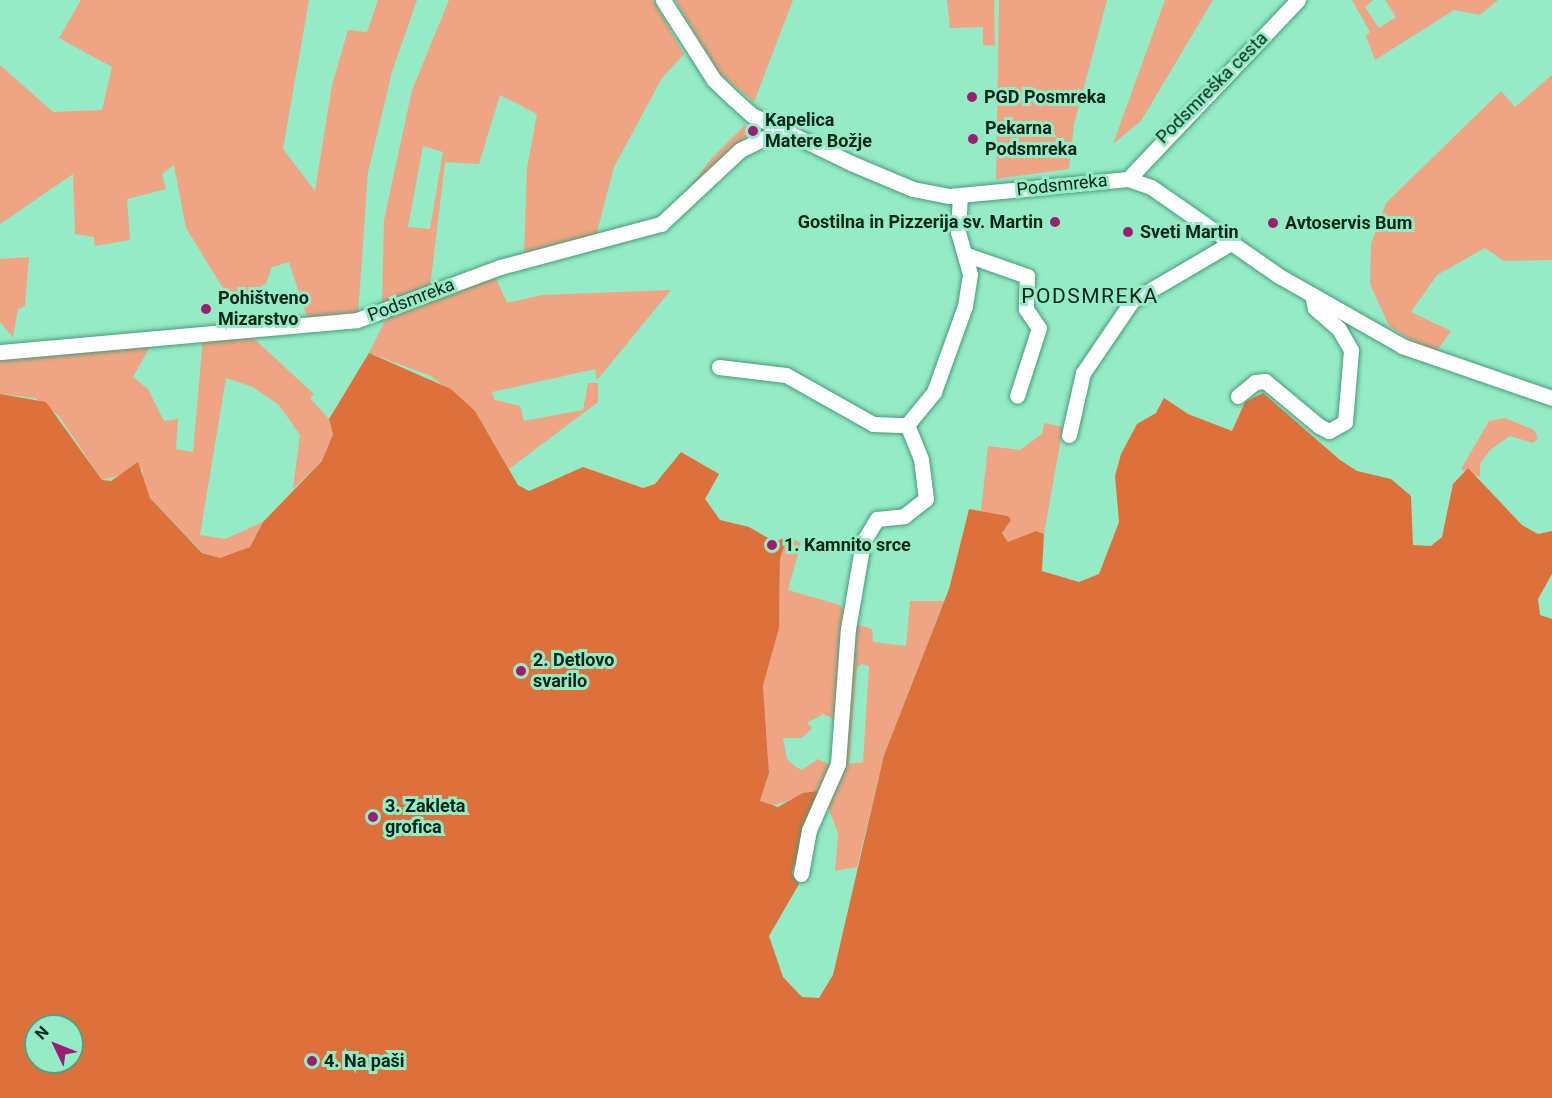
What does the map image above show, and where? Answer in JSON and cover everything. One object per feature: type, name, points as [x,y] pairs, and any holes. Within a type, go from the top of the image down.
[{"type":"street","name":"Podsmreka","points":[[663,0],[714,80],[752,115],[889,180],[960,196],[1128,179],[1175,202],[1231,243],[1312,295],[1402,346],[1552,398]]},
{"type":"street","name":"Podsmreška cesta","points":[[1128,179],[1298,0]]},
{"type":"street","name":"Podsmreka","points":[[0,352],[357,320],[500,267],[661,224],[740,150],[781,130]]},
{"type":"street","points":[[907,425],[934,392],[954,342],[970,274],[967,255],[958,232],[960,196]]},
{"type":"street","points":[[1068,435],[1083,373],[1132,301],[1231,243]]},
{"type":"street","points":[[967,255],[1027,276],[1026,309],[1039,328],[1017,396]]},
{"type":"street","points":[[1238,396],[1254,382],[1265,381],[1319,426],[1329,431],[1345,422],[1351,350],[1343,334],[1315,308],[1312,295]]},
{"type":"street","points":[[719,367],[786,375],[873,424],[907,425]]},
{"type":"street","points":[[801,874],[809,830],[838,764],[848,628],[863,542],[877,519],[904,516],[926,499],[921,459],[907,425]]},
{"type":"shaded area","points":[[81,0],[309,0],[283,149],[315,191],[332,85],[348,30],[367,32],[378,0],[417,0],[392,72],[368,172],[358,315],[309,323],[289,262],[272,267],[266,283],[234,306],[186,228],[174,165],[162,174],[166,189],[127,199],[130,240],[95,246],[94,237],[75,234],[73,174],[0,224],[0,65],[53,112],[102,110],[112,67],[59,38]]},
{"type":"shaded area","points":[[449,0],[653,0],[684,54],[662,78],[614,167],[596,236],[524,255],[527,168],[537,114],[500,95],[479,164],[445,162],[430,288],[382,307],[384,220],[412,90]],"holes":[[[423,146],[443,152],[430,229],[408,227]]]},
{"type":"shaded area","points":[[675,0],[793,0],[754,102],[719,73]]},
{"type":"shaded area","points":[[947,0],[994,0],[995,46],[983,45],[983,27],[950,28]]},
{"type":"shaded area","points":[[999,0],[1107,0],[1074,125],[1069,169],[996,179]]},
{"type":"shaded area","points":[[1165,0],[1213,0],[1141,121],[1113,144]]},
{"type":"shaded area","points":[[1352,0],[1373,0],[1365,7],[1379,28],[1396,17],[1385,0],[1498,0],[1480,15],[1454,10],[1375,60],[1366,36],[1370,32]]},
{"type":"shaded area","points":[[1552,75],[1552,260],[1504,261],[1485,248],[1437,275],[1411,312],[1451,331],[1436,352],[1419,345],[1389,326],[1370,284],[1371,244],[1386,203],[1501,91],[1515,107]]},
{"type":"shaded area","points":[[746,124],[748,135],[677,203],[712,158]]},
{"type":"shaded area","points":[[29,257],[25,306],[18,309],[13,337],[0,322],[0,259]]},
{"type":"shaded area","points":[[494,274],[507,303],[543,295],[671,290],[597,380],[595,369],[492,392],[495,400],[520,406],[524,421],[583,410],[588,383],[598,383],[598,402],[509,469],[475,411],[431,376],[369,353],[389,313]]},
{"type":"shaded area","points":[[252,337],[314,394],[310,398],[329,419],[333,434],[322,461],[293,489],[300,435],[279,405],[253,387],[226,378],[200,535],[225,539],[263,522],[250,547],[220,559],[203,553],[150,498],[141,483],[143,469],[102,480],[59,416],[35,398],[0,394],[0,356],[146,344],[150,347],[133,377],[148,389],[164,421],[178,419],[176,449],[193,452],[203,338]]},
{"type":"shaded area","points":[[369,353],[451,389],[475,411],[518,485],[529,491],[583,467],[643,488],[655,484],[681,452],[719,474],[705,499],[720,520],[749,527],[775,542],[788,536],[780,558],[779,628],[763,686],[769,773],[760,801],[778,807],[803,793],[819,791],[792,873],[799,884],[769,936],[783,977],[802,997],[819,998],[833,975],[884,755],[949,589],[969,509],[1008,516],[1011,520],[1002,533],[1008,542],[1036,531],[1044,534],[1042,571],[1079,582],[1099,574],[1119,522],[1115,476],[1121,454],[1137,424],[1156,413],[1164,398],[1188,414],[1232,431],[1245,402],[1263,393],[1340,460],[1357,471],[1391,479],[1411,496],[1413,545],[1431,546],[1442,537],[1453,484],[1468,468],[1522,525],[1538,534],[1552,531],[1552,574],[1538,599],[1540,615],[1552,619],[1552,1098],[0,1098],[0,394],[46,402],[102,480],[111,481],[138,462],[150,498],[202,553],[220,558],[250,547],[263,522],[322,461],[333,434],[329,419]]},
{"type":"shaded area","points":[[1505,418],[1534,430],[1538,438],[1533,443],[1510,436],[1490,450],[1480,464],[1480,477],[1461,469],[1489,421]]},
{"type":"shaded area","points":[[1044,423],[1063,427],[1044,534],[1036,531],[1008,542],[1002,533],[1008,516],[981,511],[988,446],[1020,450],[1042,434]]},
{"type":"shaded area","points":[[788,536],[801,543],[788,590],[840,605],[846,614],[836,720],[823,714],[807,723],[812,728],[802,738],[783,738],[787,759],[796,767],[802,770],[818,759],[834,767],[819,791],[768,807],[760,802],[769,773],[763,686],[779,628],[780,558]]},
{"type":"shaded area","points":[[910,601],[944,601],[884,755],[857,867],[835,871],[838,834],[828,806],[853,623],[872,629],[873,642],[906,646]],"holes":[[[862,664],[869,666],[863,762],[849,764],[857,667]]]},
{"type":"place","name":"PGD Posmreka","points":[[972,97]]},
{"type":"place","name":"Kapelica Matere Božje","points":[[753,131]]},
{"type":"place","name":"Pekarna Podsmreka","points":[[973,139]]},
{"type":"place","name":"Gostilna in Pizzerija sv. Martin","points":[[1055,222]]},
{"type":"place","name":"Avtoservis Bum","points":[[1273,223]]},
{"type":"place","name":"Sveti Martin","points":[[1128,232]]},
{"type":"place","name":"Pohištveno Mizarstvo","points":[[206,309]]},
{"type":"place","name":"1. Kamnito srce","points":[[772,545]]},
{"type":"place","name":"2. Detlovo svarilo","points":[[521,671]]},
{"type":"place","name":"3. Zakleta grofica","points":[[373,817]]},
{"type":"place","name":"4. Na paši","points":[[312,1061]]},
{"type":"district","name":"PODSMREKA","points":[[1090,296]]}]
